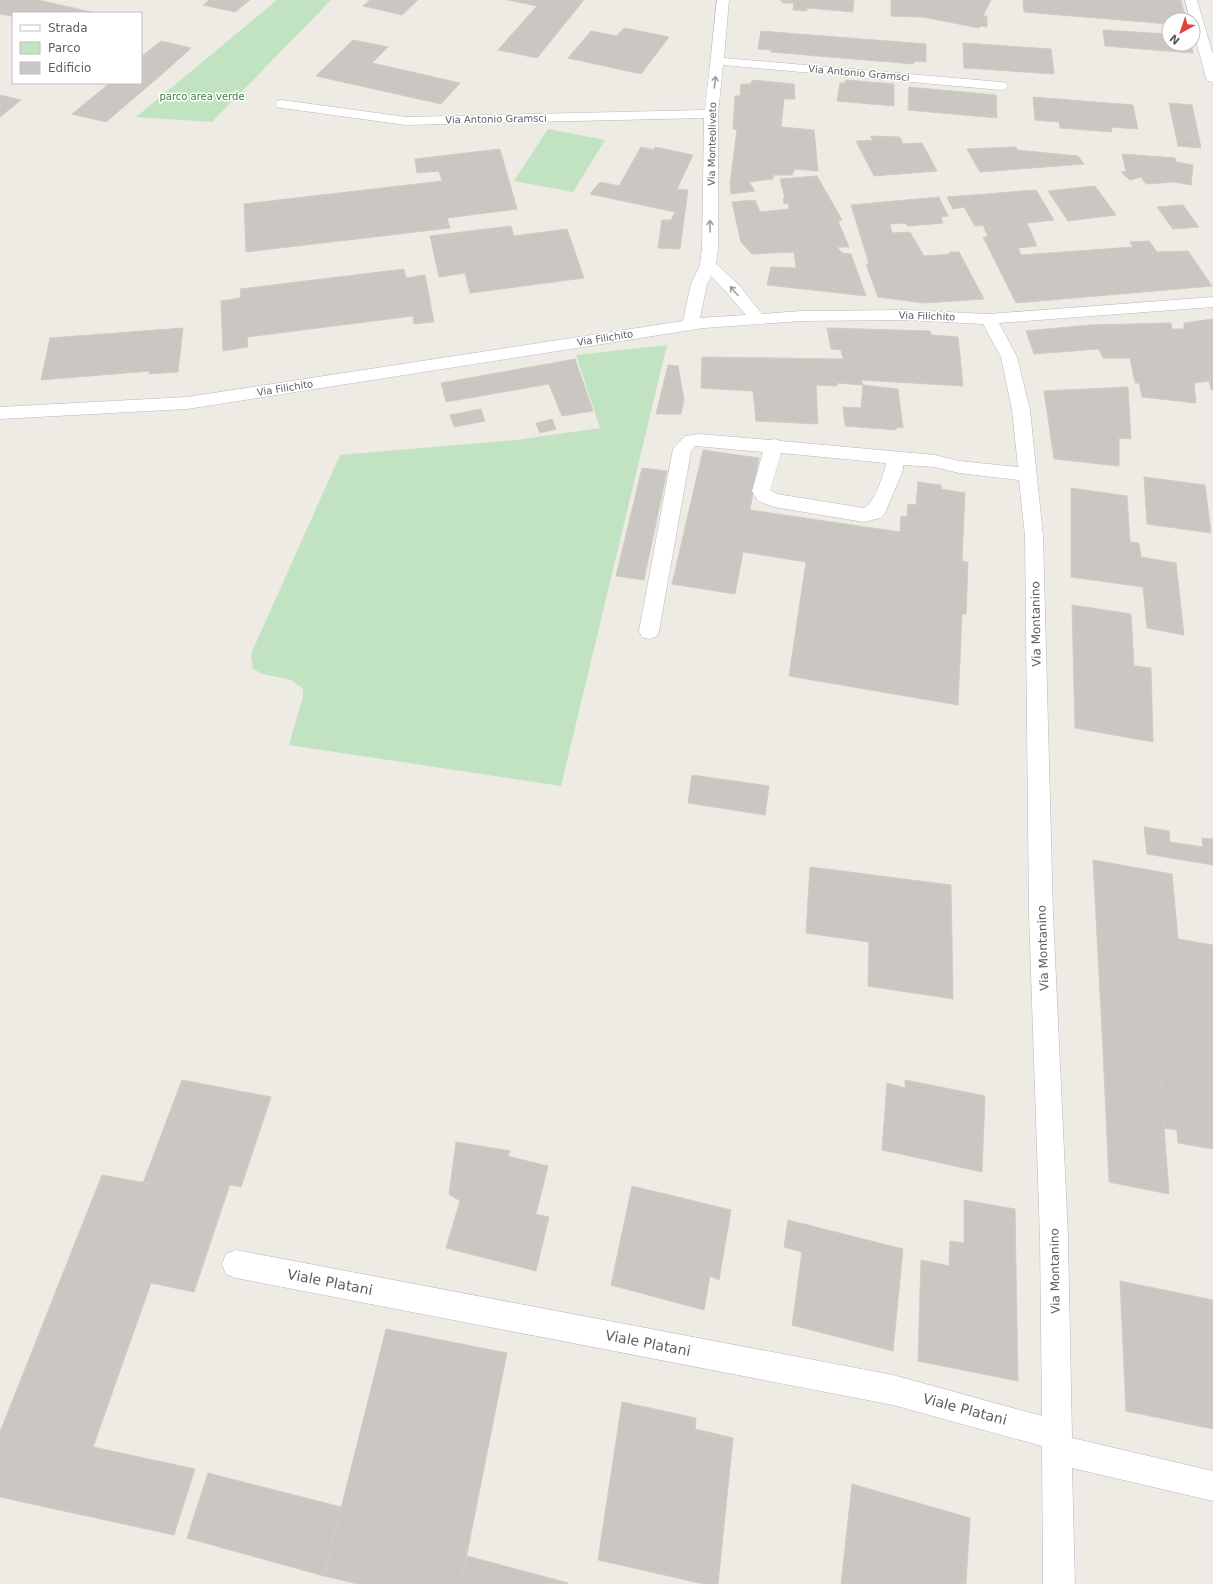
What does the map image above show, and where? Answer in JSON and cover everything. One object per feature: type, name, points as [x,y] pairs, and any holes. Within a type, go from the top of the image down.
[{"type":"street","name":"Via Monteoliveto","points":[[690,325],[699,284],[708,265],[710,248],[711,114],[718,60],[723,0]]},
{"type":"street","points":[[1191,0],[1195,12]]},
{"type":"street","points":[[1201,30],[1213,31]]},
{"type":"street","points":[[1201,34],[1213,78]]},
{"type":"street","name":"Via Antonio Gramsci","points":[[718,60],[1001,86]]},
{"type":"street","name":"Via Antonio Gramsci","points":[[282,104],[406,121],[711,114]]},
{"type":"street","points":[[708,265],[732,289],[758,319]]},
{"type":"street","name":"Via Filichito","points":[[0,413],[187,403],[690,325],[801,316],[899,315],[988,319],[1213,302]]},
{"type":"street","name":"Via Montanino","points":[[988,319],[1009,357],[1021,410],[1034,536],[1041,914],[1054,1238],[1059,1584]]},
{"type":"street","points":[[649,631],[682,449],[691,440],[774,445],[935,461],[959,467],[1028,475]]},
{"type":"street","points":[[774,445],[761,491],[765,496],[774,500],[864,515],[873,513],[878,508],[894,470],[895,458]]},
{"type":"street","name":"Viale Platani","points":[[236,1264],[893,1390],[1058,1442],[1213,1486]]},
{"type":"green space","name":"parco area verde","points":[[277,0],[331,0],[212,122],[136,117]]},
{"type":"green space","points":[[548,129],[605,140],[573,192],[514,181]]},
{"type":"green space","points":[[667,345],[561,786],[289,745],[303,696],[303,689],[291,680],[263,674],[253,669],[251,654],[340,455],[516,440],[600,428],[576,355]]},
{"type":"building","points":[[0,0],[38,0],[92,12],[12,12],[12,16],[0,14]]},
{"type":"building","points":[[209,0],[250,0],[235,12],[203,5]]},
{"type":"building","points":[[370,0],[418,0],[402,15],[363,6]]},
{"type":"building","points":[[508,0],[584,0],[537,58],[498,50],[537,6]]},
{"type":"building","points":[[780,0],[854,0],[853,12],[807,8],[807,11],[793,10],[794,3],[783,3]]},
{"type":"building","points":[[891,0],[991,0],[983,16],[987,16],[987,27],[980,26],[979,28],[923,17],[891,16]]},
{"type":"building","points":[[1023,0],[1181,0],[1184,12],[1161,12],[1161,23],[1024,12]]},
{"type":"building","points":[[624,28],[669,37],[641,74],[568,58],[591,31],[617,36]]},
{"type":"building","points":[[1103,30],[1161,34],[1161,50],[1105,46]]},
{"type":"building","points":[[761,31],[926,44],[926,62],[915,61],[913,64],[771,52],[770,50],[758,49]]},
{"type":"building","points":[[353,40],[388,47],[372,63],[460,83],[441,104],[316,76]]},
{"type":"building","points":[[161,41],[191,48],[168,69],[142,63],[142,56]]},
{"type":"building","points":[[963,43],[1051,49],[1054,74],[964,68]]},
{"type":"building","points":[[142,63],[168,69],[106,122],[72,114],[109,84],[142,84]]},
{"type":"building","points":[[753,80],[794,84],[795,99],[784,99],[781,127],[814,130],[818,171],[795,169],[792,175],[773,175],[773,179],[749,182],[755,191],[731,194],[730,183],[737,130],[733,129],[735,96],[740,96],[741,84],[750,84]]},
{"type":"building","points":[[846,80],[894,84],[894,106],[837,101],[840,83],[845,83]]},
{"type":"building","points":[[909,87],[996,95],[997,118],[908,110]]},
{"type":"building","points":[[0,95],[21,100],[0,117]]},
{"type":"building","points":[[1033,97],[1133,105],[1138,129],[1111,127],[1112,132],[1060,128],[1059,122],[1035,120]]},
{"type":"building","points":[[1169,103],[1192,105],[1199,138],[1176,136]]},
{"type":"building","points":[[870,136],[900,137],[903,144],[922,143],[937,171],[874,176],[856,141],[873,140]]},
{"type":"building","points":[[1176,136],[1199,138],[1201,148],[1178,146]]},
{"type":"building","points":[[641,147],[654,150],[655,147],[693,155],[677,189],[688,190],[680,249],[658,248],[662,220],[671,220],[675,212],[590,194],[600,182],[619,186]]},
{"type":"building","points":[[1016,147],[1017,150],[1078,156],[1084,164],[980,172],[967,149]]},
{"type":"building","points":[[500,149],[517,209],[447,218],[450,228],[246,252],[244,204],[442,181],[439,171],[417,173],[415,159]]},
{"type":"building","points":[[1122,154],[1175,158],[1176,162],[1193,165],[1191,185],[1175,182],[1146,184],[1141,177],[1130,180],[1121,172],[1126,171]]},
{"type":"building","points":[[817,176],[842,220],[838,221],[849,247],[837,247],[842,253],[851,254],[866,296],[767,285],[771,267],[796,268],[794,252],[752,254],[741,242],[732,202],[755,200],[760,212],[789,209],[788,203],[784,204],[783,198],[785,198],[780,179]]},
{"type":"building","points":[[1095,186],[1116,215],[1068,221],[1048,191]]},
{"type":"building","points":[[1036,190],[1054,220],[1027,223],[1037,246],[1018,248],[1021,255],[1133,247],[1130,242],[1149,241],[1157,252],[1188,251],[1212,286],[1016,303],[983,237],[988,237],[983,225],[975,226],[964,207],[953,209],[947,197]]},
{"type":"building","points":[[939,197],[948,216],[941,217],[943,223],[908,226],[905,223],[890,224],[892,233],[910,232],[924,256],[959,252],[984,299],[924,303],[878,297],[866,264],[869,264],[851,205]]},
{"type":"building","points":[[1183,205],[1199,227],[1173,229],[1157,207]]},
{"type":"building","points":[[511,226],[514,236],[567,229],[584,278],[470,293],[465,273],[439,277],[430,236]]},
{"type":"building","points":[[404,269],[406,278],[425,275],[434,322],[414,324],[413,316],[247,337],[248,347],[223,351],[221,301],[241,298],[240,289]]},
{"type":"building","points":[[1213,319],[1213,390],[1211,390],[1209,381],[1194,383],[1196,403],[1142,397],[1139,383],[1135,383],[1130,358],[1103,358],[1099,349],[1034,354],[1026,331],[1090,325],[1171,323],[1172,329],[1184,329],[1184,323]]},
{"type":"building","points":[[183,328],[178,372],[149,374],[150,371],[41,380],[50,338]]},
{"type":"building","points":[[827,328],[930,331],[931,335],[958,337],[963,386],[861,380],[863,385],[837,383],[837,386],[816,385],[818,424],[756,421],[753,391],[701,388],[702,357],[843,359],[841,350],[831,349]]},
{"type":"building","points":[[575,359],[593,411],[562,416],[549,384],[446,402],[441,383]]},
{"type":"building","points":[[668,365],[678,366],[684,400],[681,414],[656,414]]},
{"type":"building","points":[[863,385],[898,389],[903,428],[897,427],[896,430],[845,426],[843,407],[861,408]]},
{"type":"building","points":[[1128,387],[1131,439],[1119,438],[1119,466],[1054,459],[1044,391]]},
{"type":"building","points":[[481,409],[485,421],[454,427],[450,415]]},
{"type":"building","points":[[552,419],[556,429],[540,433],[536,423]]},
{"type":"building","points":[[703,450],[759,458],[750,510],[900,532],[901,516],[907,517],[908,504],[916,505],[918,482],[941,485],[941,489],[965,493],[962,561],[968,562],[966,614],[962,614],[958,705],[789,676],[806,562],[743,552],[735,594],[672,584]]},
{"type":"building","points":[[642,468],[667,471],[644,580],[616,576]]},
{"type":"building","points":[[1144,477],[1205,485],[1211,533],[1147,524]]},
{"type":"building","points":[[1071,488],[1127,496],[1130,542],[1139,543],[1141,557],[1176,563],[1184,635],[1147,628],[1143,587],[1071,577]]},
{"type":"building","points":[[1072,605],[1131,614],[1134,666],[1151,668],[1153,742],[1075,728]]},
{"type":"building","points":[[692,775],[769,786],[765,815],[688,803]]},
{"type":"building","points":[[1144,827],[1169,831],[1170,842],[1203,847],[1202,838],[1213,839],[1213,865],[1147,854]]},
{"type":"building","points":[[1093,860],[1172,874],[1178,939],[1213,945],[1213,1070],[1103,1050]]},
{"type":"building","points":[[810,867],[951,885],[953,999],[868,986],[869,942],[806,933]]},
{"type":"building","points":[[1103,1050],[1159,1060],[1169,1194],[1109,1182]]},
{"type":"building","points":[[1159,1060],[1213,1070],[1213,1149],[1178,1143],[1177,1130],[1164,1128]]},
{"type":"building","points":[[182,1080],[271,1097],[241,1187],[184,1176],[179,1189],[143,1183]]},
{"type":"building","points":[[905,1080],[985,1096],[982,1172],[882,1150],[887,1083],[905,1088]]},
{"type":"building","points":[[456,1142],[511,1151],[507,1156],[548,1166],[536,1214],[549,1217],[536,1271],[446,1248],[460,1201],[449,1194]]},
{"type":"building","points":[[102,1175],[179,1189],[184,1176],[230,1184],[194,1292],[151,1283],[93,1447],[195,1469],[174,1535],[0,1497],[0,1432]]},
{"type":"building","points":[[632,1186],[731,1210],[719,1280],[710,1276],[704,1310],[611,1285]]},
{"type":"building","points":[[964,1200],[1015,1209],[1018,1381],[918,1361],[921,1260],[949,1266],[950,1241],[964,1243]]},
{"type":"building","points":[[788,1220],[903,1249],[893,1351],[792,1325],[802,1252],[784,1247]]},
{"type":"building","points":[[1120,1281],[1213,1300],[1213,1429],[1126,1411]]},
{"type":"building","points":[[386,1329],[507,1353],[461,1584],[358,1584],[324,1576]]},
{"type":"building","points":[[622,1402],[696,1418],[695,1429],[733,1438],[718,1584],[704,1584],[598,1560]]},
{"type":"building","points":[[208,1473],[341,1507],[324,1576],[187,1538]]},
{"type":"building","points":[[852,1484],[970,1518],[966,1584],[841,1584]]},
{"type":"building","points":[[467,1556],[568,1583],[568,1584],[461,1584]]}]
